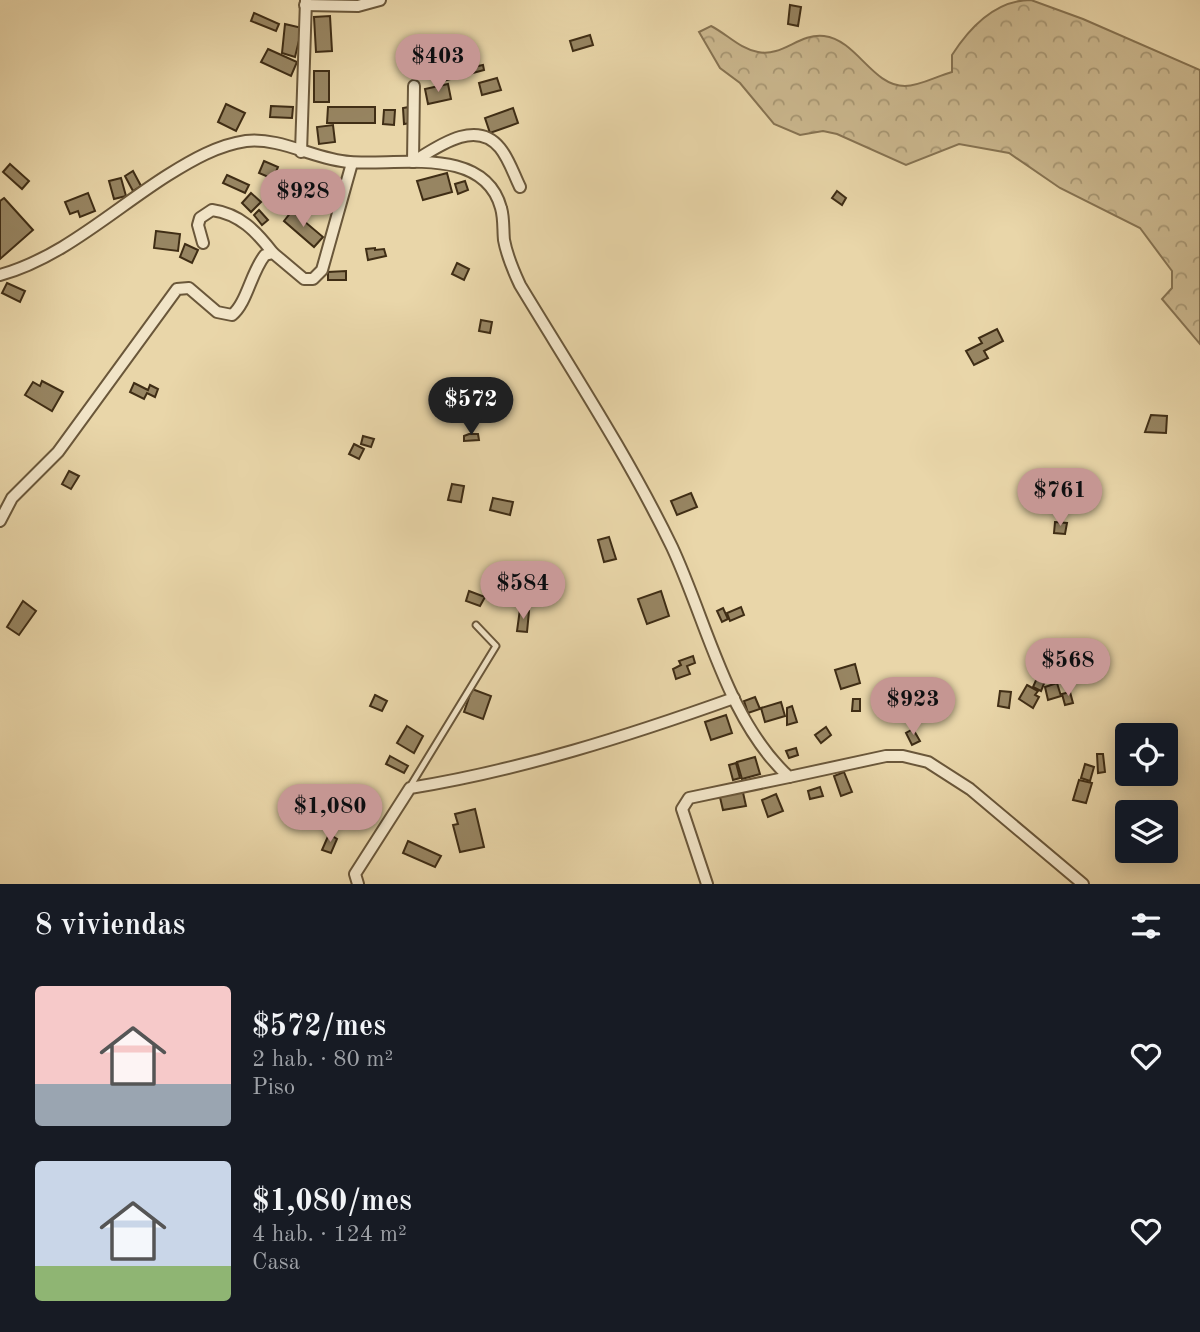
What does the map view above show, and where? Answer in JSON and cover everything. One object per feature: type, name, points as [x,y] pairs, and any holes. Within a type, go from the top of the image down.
[{"type":"street","points":[[301,152],[305,3],[358,6],[380,0]]},
{"type":"street","points":[[413,162],[414,86]]},
{"type":"street","points":[[413,162],[441,145],[465,135],[481,136],[500,148],[520,187]]},
{"type":"street","points":[[0,275],[45,260],[130,199],[200,155],[247,141],[276,144],[324,159],[352,163],[413,162],[452,166],[487,182],[501,207],[510,264],[520,285],[649,502],[707,628],[734,698],[770,760],[789,777]]},
{"type":"street","points":[[204,243],[198,225],[200,218],[212,210],[230,212],[248,225],[273,253],[304,279],[313,279],[322,270],[352,163]]},
{"type":"street","points":[[0,522],[12,498],[58,452],[177,289],[189,288],[216,312],[232,315],[239,309],[254,270],[265,255],[273,253]]},
{"type":"street","points":[[359,884],[355,874],[410,788],[462,779],[622,738],[734,698]]},
{"type":"street","points":[[707,884],[682,808],[689,798],[886,756],[903,756],[928,762],[970,789],[1083,884]]},
{"type":"lane","points":[[410,788],[496,646],[476,625]]},
{"type":"green space","points":[[1031,0],[1083,19],[1200,70],[1200,344],[1162,299],[1172,288],[1172,271],[1140,228],[1060,188],[1009,153],[959,144],[906,165],[837,134],[823,131],[800,135],[774,124],[740,83],[720,68],[699,32],[711,26],[745,48],[767,53],[815,36],[836,39],[883,79],[893,84],[911,86],[952,72],[952,55],[975,25],[985,17],[1006,5]]},
{"type":"building","points":[[790,5],[801,7],[798,26],[788,24]]},
{"type":"building","points":[[254,13],[279,24],[276,31],[251,21]]},
{"type":"building","points":[[330,16],[332,51],[316,52],[314,17]]},
{"type":"building","points":[[285,24],[302,28],[295,57],[282,53]]},
{"type":"building","points":[[590,35],[593,45],[573,51],[570,41]]},
{"type":"building","points":[[268,49],[297,62],[291,76],[261,62]]},
{"type":"building","points":[[466,57],[469,68],[483,65],[484,70],[443,81],[438,65]]},
{"type":"building","points":[[433,65],[435,74],[427,76],[424,67]]},
{"type":"building","points":[[314,71],[329,71],[329,102],[314,102]]},
{"type":"building","points":[[497,78],[501,90],[482,95],[479,83]]},
{"type":"building","points":[[448,84],[451,99],[428,104],[425,89]]},
{"type":"building","points":[[226,104],[245,113],[236,131],[218,122]]},
{"type":"building","points":[[271,106],[293,107],[292,118],[270,117]]},
{"type":"building","points":[[328,107],[375,107],[375,123],[327,123]]},
{"type":"building","points":[[409,107],[411,123],[404,124],[403,108]]},
{"type":"building","points":[[513,108],[518,123],[490,133],[485,118]]},
{"type":"building","points":[[384,110],[395,110],[394,125],[383,124]]},
{"type":"building","points":[[333,125],[335,142],[319,144],[317,127]]},
{"type":"building","points":[[264,161],[278,167],[273,179],[259,173]]},
{"type":"building","points":[[10,164],[29,181],[22,189],[3,172]]},
{"type":"building","points":[[133,171],[141,186],[133,191],[125,176]]},
{"type":"building","points":[[447,173],[452,192],[423,200],[417,181]]},
{"type":"building","points":[[227,175],[249,185],[245,193],[223,183]]},
{"type":"building","points":[[121,178],[126,196],[114,199],[109,181]]},
{"type":"building","points":[[465,181],[468,190],[458,194],[455,184]]},
{"type":"building","points":[[293,186],[308,191],[305,200],[290,195]]},
{"type":"building","points":[[837,191],[846,198],[842,205],[832,198]]},
{"type":"building","points":[[88,193],[95,211],[80,217],[78,211],[70,214],[65,202]]},
{"type":"building","points":[[251,193],[261,202],[251,212],[242,203]]},
{"type":"building","points":[[4,198],[33,230],[0,259],[0,201]]},
{"type":"building","points":[[259,210],[268,220],[262,225],[254,215]]},
{"type":"building","points":[[292,211],[323,237],[314,247],[284,221]]},
{"type":"building","points":[[156,231],[180,234],[178,251],[154,248]]},
{"type":"building","points":[[185,244],[198,250],[192,263],[180,257]]},
{"type":"building","points":[[366,249],[384,249],[386,256],[368,260]]},
{"type":"building","points":[[457,263],[469,269],[464,280],[452,274]]},
{"type":"building","points":[[346,271],[346,280],[328,280],[328,272]]},
{"type":"building","points":[[7,283],[25,291],[20,302],[2,293]]},
{"type":"building","points":[[481,320],[492,322],[490,333],[479,331]]},
{"type":"building","points":[[997,329],[1003,341],[984,351],[988,358],[974,365],[966,351],[982,343],[979,338]]},
{"type":"building","points":[[42,381],[63,392],[52,411],[25,395],[33,382],[40,386]]},
{"type":"building","points":[[134,383],[148,390],[150,385],[158,389],[155,397],[147,393],[144,399],[130,392]]},
{"type":"building","points":[[1151,415],[1167,416],[1166,433],[1145,432]]},
{"type":"building","points":[[478,434],[479,440],[464,441],[464,436]]},
{"type":"building","points":[[363,436],[374,439],[371,447],[361,444]]},
{"type":"building","points":[[354,444],[364,449],[359,459],[349,454]]},
{"type":"building","points":[[69,471],[79,476],[71,489],[62,484]]},
{"type":"building","points":[[452,484],[464,486],[461,502],[448,500]]},
{"type":"building","points":[[691,493],[697,507],[677,515],[671,501]]},
{"type":"building","points":[[493,498],[513,502],[510,515],[490,510]]},
{"type":"building","points":[[1055,522],[1067,523],[1065,534],[1054,533]]},
{"type":"building","points":[[609,537],[616,559],[604,562],[598,540]]},
{"type":"building","points":[[469,591],[485,597],[480,606],[466,601]]},
{"type":"building","points":[[661,591],[669,616],[647,624],[638,599]]},
{"type":"building","points":[[23,601],[36,611],[19,635],[7,627]]},
{"type":"building","points":[[741,607],[744,615],[730,621],[727,613]]},
{"type":"building","points":[[723,608],[728,619],[722,622],[717,611]]},
{"type":"building","points":[[520,609],[529,611],[527,632],[517,631]]},
{"type":"building","points":[[693,656],[695,663],[687,666],[690,674],[676,679],[673,669],[681,665],[679,661]]},
{"type":"building","points":[[855,664],[860,683],[841,689],[835,670]]},
{"type":"building","points":[[1037,678],[1045,681],[1041,691],[1033,687]]},
{"type":"building","points":[[1057,683],[1061,696],[1048,700],[1045,687]]},
{"type":"building","points":[[1027,685],[1038,691],[1035,695],[1039,697],[1033,708],[1019,699]]},
{"type":"building","points":[[472,689],[491,696],[483,719],[464,712]]},
{"type":"building","points":[[1000,691],[1011,692],[1009,708],[998,706]]},
{"type":"building","points":[[1070,692],[1073,703],[1065,705],[1062,694]]},
{"type":"building","points":[[375,695],[387,701],[382,711],[370,706]]},
{"type":"building","points":[[755,697],[760,709],[748,713],[744,701]]},
{"type":"building","points":[[853,699],[860,699],[860,711],[852,711]]},
{"type":"building","points":[[781,702],[785,716],[765,722],[761,708]]},
{"type":"building","points":[[792,706],[797,722],[787,725],[787,708]]},
{"type":"building","points":[[726,715],[732,733],[711,740],[705,722]]},
{"type":"building","points":[[407,726],[423,736],[414,753],[397,743]]},
{"type":"building","points":[[826,727],[831,735],[821,743],[815,735]]},
{"type":"building","points":[[913,729],[920,741],[912,745],[906,733]]},
{"type":"building","points":[[796,748],[798,755],[789,758],[786,751]]},
{"type":"building","points":[[1097,754],[1103,754],[1105,772],[1098,773]]},
{"type":"building","points":[[390,756],[408,766],[404,773],[386,764]]},
{"type":"building","points":[[755,757],[760,774],[742,779],[737,762]]},
{"type":"building","points":[[736,763],[740,778],[733,780],[729,765]]},
{"type":"building","points":[[1085,764],[1094,767],[1090,781],[1081,778]]},
{"type":"building","points":[[844,772],[852,792],[841,796],[834,776]]},
{"type":"building","points":[[1079,780],[1092,783],[1086,803],[1073,800]]},
{"type":"building","points":[[820,787],[823,796],[810,799],[808,791]]},
{"type":"building","points":[[742,788],[746,806],[723,810],[719,793]]},
{"type":"building","points":[[776,794],[783,811],[768,817],[762,800]]},
{"type":"building","points":[[475,809],[484,847],[460,852],[453,825],[458,824],[455,814]]},
{"type":"building","points":[[329,834],[337,839],[331,853],[322,850]]},
{"type":"building","points":[[408,841],[441,856],[435,867],[403,853]]}]
